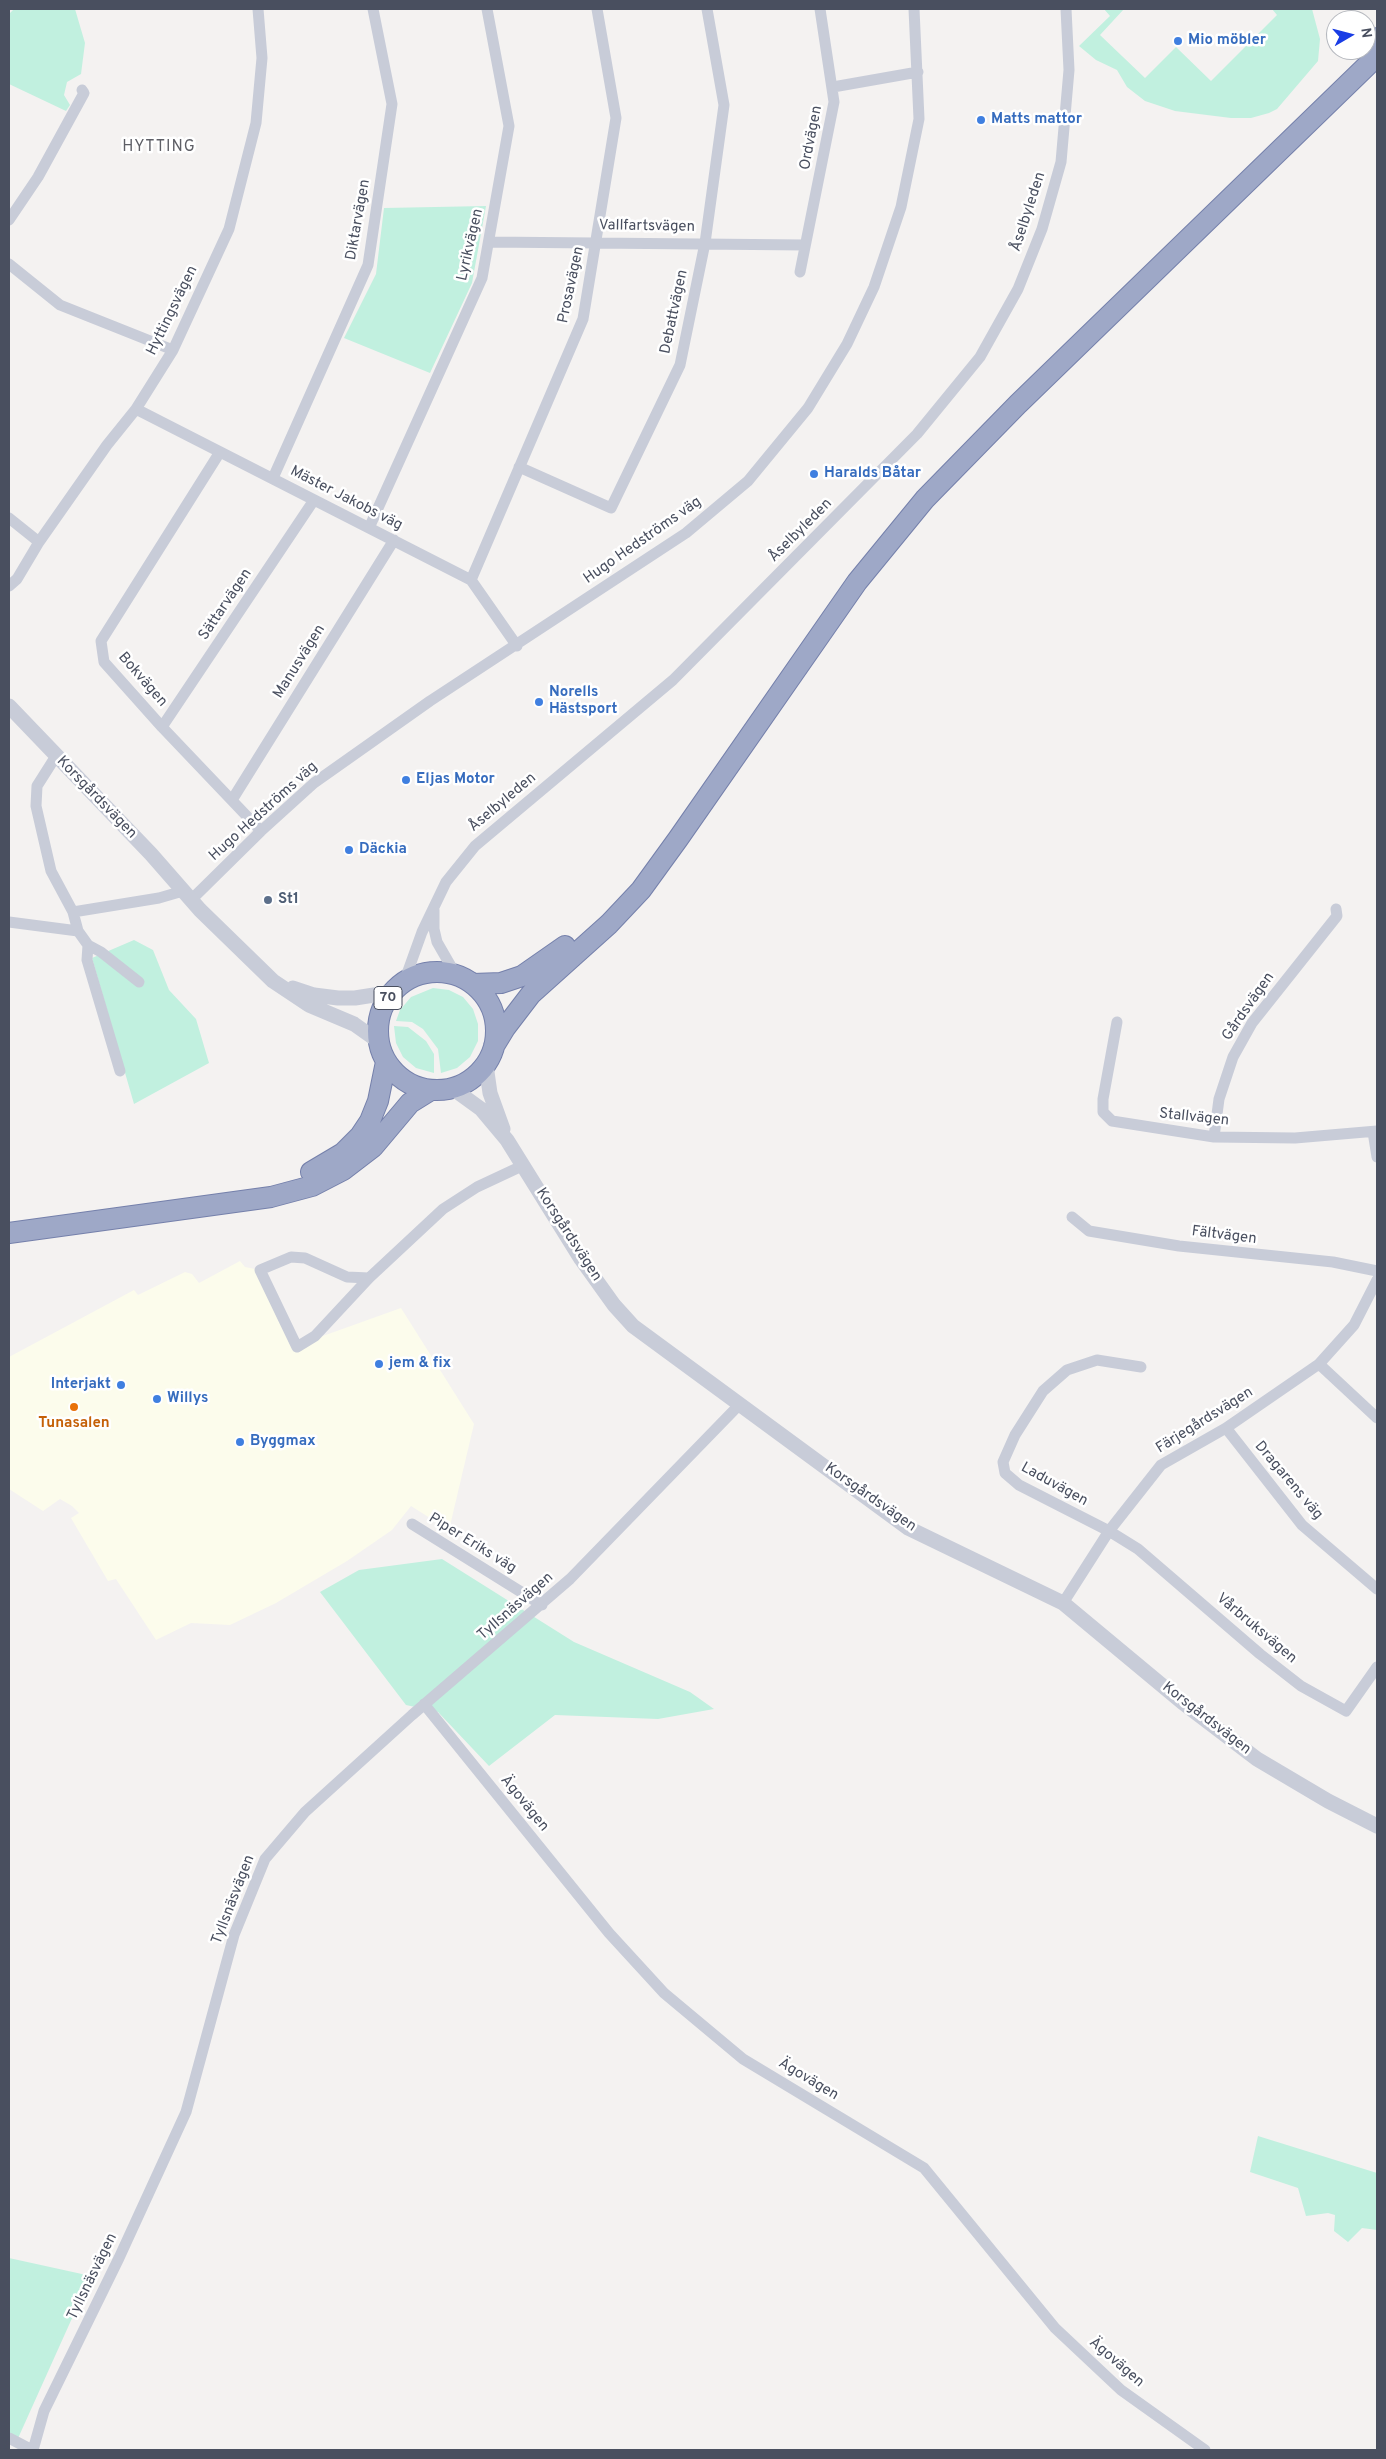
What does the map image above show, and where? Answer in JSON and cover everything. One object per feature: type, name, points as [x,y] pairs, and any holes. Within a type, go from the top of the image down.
[{"type":"highway","name":"70","points":[[1354,60],[1011,391],[916,488],[845,576],[668,831],[632,879],[601,914],[573,940],[546,961],[522,976],[501,983],[464,980],[429,972],[398,987],[380,1015],[378,1041],[386,1062],[397,1075],[410,1084],[431,1090],[452,1088],[471,1080],[486,1064],[504,1028],[531,994],[608,924],[641,890],[857,582],[925,499],[1024,397],[1377,56]]},
{"type":"highway","name":"70","points":[[464,980],[491,1007],[496,1026],[494,1046]]},
{"type":"highway","points":[[9,1220],[270,1184],[308,1173],[343,1153],[360,1136],[370,1121],[378,1101],[386,1062]]},
{"type":"highway","name":"70","points":[[9,1233],[271,1198],[305,1189],[328,1179],[358,1160],[373,1147],[410,1103],[431,1090]]},
{"type":"street","name":"Hyttingsvägen","points":[[9,586],[17,578],[39,542],[107,445],[136,409],[173,350],[228,229],[256,123],[262,58],[258,9]]},
{"type":"street","name":"Diktarvägen","points":[[274,478],[368,265],[392,104],[373,9]]},
{"type":"street","name":"Lyrikvägen","points":[[369,528],[482,278],[509,126],[487,9]]},
{"type":"street","name":"Prosavägen","points":[[471,580],[583,319],[616,118],[597,9]]},
{"type":"street","name":"Debattvägen","points":[[520,467],[610,508],[680,365],[705,243],[724,104],[707,9]]},
{"type":"street","name":"Ordvägen","points":[[800,272],[834,102],[820,9]]},
{"type":"street","name":"Hugo Hedströms väg","points":[[187,895],[314,784],[430,701],[517,646],[686,533],[748,481],[808,408],[847,344],[874,287],[901,207],[919,119],[914,9]]},
{"type":"street","name":"Åselbyleden","points":[[398,987],[446,882],[476,846],[673,680],[917,434],[980,357],[1018,289],[1042,229],[1061,162],[1069,70],[1066,9]]},
{"type":"street","points":[[833,87],[918,72]]},
{"type":"street","points":[[9,220],[38,177],[84,93],[82,90]]},
{"type":"street","name":"Vallfartsvägen","points":[[489,242],[805,245]]},
{"type":"street","points":[[9,264],[60,305],[173,350]]},
{"type":"street","name":"Mäster Jakobs väg","points":[[136,409],[471,580],[517,646]]},
{"type":"street","name":"Bokvägen","points":[[220,452],[101,641],[104,662],[162,727],[261,831]]},
{"type":"street","name":"Sättarvägen","points":[[162,727],[314,500]]},
{"type":"street","points":[[9,518],[39,542]]},
{"type":"street","name":"Manusvägen","points":[[232,800],[394,540]]},
{"type":"street","name":"Korsgårdsvägen","points":[[9,706],[235,946],[273,981],[309,1005],[362,1029],[378,1041]]},
{"type":"street","points":[[56,756],[37,786],[36,806],[51,870],[73,912],[78,931],[88,945],[101,952],[139,982]]},
{"type":"street","points":[[73,912],[187,895]]},
{"type":"street","name":"Åselbyleden","points":[[435,905],[434,929],[437,942],[464,980]]},
{"type":"street","name":"Gårdsvägen","points":[[1214,1137],[1219,1099],[1233,1057],[1252,1023],[1337,916],[1336,908]]},
{"type":"street","points":[[9,922],[78,931]]},
{"type":"street","points":[[88,945],[87,960],[120,1072]]},
{"type":"street","name":"Korsgårdsvägen","points":[[273,981],[314,995],[338,998],[354,998],[398,987]]},
{"type":"street","name":"Stallvägen","points":[[1117,1022],[1103,1100],[1104,1112],[1112,1121],[1214,1137],[1295,1138],[1375,1132]]},
{"type":"street","name":"Korsgårdsvägen","points":[[486,1064],[490,1093],[507,1140]]},
{"type":"street","name":"Korsgårdsvägen","points":[[452,1088],[481,1109],[507,1140],[614,1305],[633,1326],[908,1528],[1063,1602],[1182,1702],[1257,1759],[1328,1801],[1377,1826]]},
{"type":"street","points":[[1375,1132],[1377,1157]]},
{"type":"street","points":[[369,1278],[346,1277],[305,1258],[291,1257],[260,1270],[297,1347],[315,1336],[369,1278],[426,1224],[460,1197],[524,1165]]},
{"type":"street","name":"Fältvägen","points":[[1072,1217],[1089,1231],[1198,1248],[1333,1262],[1377,1272]]},
{"type":"street","name":"Färjegårdsvägen","points":[[1063,1602],[1109,1531],[1161,1465],[1226,1428],[1318,1364],[1354,1324],[1377,1280]]},
{"type":"street","name":"Laduvägen","points":[[1109,1531],[1019,1485],[1005,1474],[1003,1462],[1015,1435],[1043,1391],[1067,1370],[1097,1360],[1141,1367]]},
{"type":"street","points":[[1318,1364],[1377,1418]]},
{"type":"street","name":"Tyllsnäsvägen","points":[[33,2450],[44,2410],[119,2258],[186,2112],[234,1935],[265,1859],[304,1812],[424,1704],[542,1605],[740,1404]]},
{"type":"street","name":"Dragarens väg","points":[[1226,1428],[1302,1524],[1377,1588]]},
{"type":"street","name":"Piper Eriks väg","points":[[412,1524],[542,1605]]},
{"type":"street","name":"Vårbruksvägen","points":[[1109,1531],[1138,1549],[1300,1686],[1346,1711],[1377,1667]]},
{"type":"street","name":"Ägovägen","points":[[424,1704],[603,1925],[664,1993],[743,2059],[924,2168],[1055,2328],[1121,2390],[1205,2450]]},
{"type":"street","points":[[9,2438],[33,2450]]},
{"type":"shaded area","points":[[240,1261],[245,1267],[260,1270],[295,1341],[320,1337],[401,1308],[474,1424],[449,1530],[411,1506],[392,1530],[347,1561],[276,1603],[230,1625],[191,1623],[156,1640],[116,1579],[108,1581],[71,1518],[79,1513],[60,1499],[43,1511],[9,1489],[9,1357],[134,1290],[138,1295],[185,1272],[192,1274],[199,1283]]},
{"type":"green space","points":[[14,9],[75,9],[85,43],[81,74],[67,82],[64,95],[70,105],[66,111],[9,84],[9,14]]},
{"type":"green space","points":[[1104,9],[1124,9],[1100,35],[1145,78],[1176,47],[1211,81],[1277,15],[1272,9],[1312,9],[1320,39],[1318,61],[1277,109],[1269,113],[1251,118],[1231,118],[1175,111],[1145,101],[1127,87],[1117,70],[1096,60],[1079,46],[1110,16]]},
{"type":"green space","points":[[486,206],[472,283],[430,373],[344,338],[376,274],[384,208]]},
{"type":"green space","points":[[134,940],[153,950],[169,990],[196,1019],[209,1063],[134,1104],[92,958]]},
{"type":"green space","points":[[433,988],[449,990],[463,997],[473,1009],[478,1024],[478,1041],[470,1057],[457,1068],[441,1073],[438,1049],[423,1029],[412,1022],[396,1021],[400,1010],[411,997]]},
{"type":"green space","points":[[394,1026],[408,1027],[426,1041],[434,1054],[434,1073],[416,1068],[403,1057],[396,1043]]},
{"type":"green space","points":[[442,1559],[574,1642],[690,1692],[714,1709],[658,1719],[555,1715],[489,1766],[438,1712],[406,1705],[320,1592],[359,1570]]},
{"type":"green space","points":[[1258,2136],[1377,2173],[1377,2230],[1362,2228],[1348,2242],[1334,2231],[1335,2215],[1328,2213],[1306,2216],[1298,2188],[1250,2172]]},
{"type":"green space","points":[[9,2258],[91,2276],[15,2445],[9,2442]]},
{"type":"place","name":"Mio möbler","points":[[1178,41]]},
{"type":"place","name":"Matts mattor","points":[[981,120]]},
{"type":"place","name":"Haralds Båtar","points":[[814,474]]},
{"type":"place","name":"Norells Hästsport","points":[[539,702]]},
{"type":"place","name":"Eljas Motor","points":[[406,780]]},
{"type":"place","name":"Däckia","points":[[349,850]]},
{"type":"place","name":"St1","points":[[268,900]]},
{"type":"place","name":"jem & fix","points":[[379,1364]]},
{"type":"place","name":"Interjakt","points":[[121,1385]]},
{"type":"place","name":"Willys","points":[[157,1399]]},
{"type":"place","name":"Tunasalen","points":[[74,1407]]},
{"type":"place","name":"Byggmax","points":[[240,1442]]},
{"type":"district","name":"HYTTING","points":[[159,148]]}]
